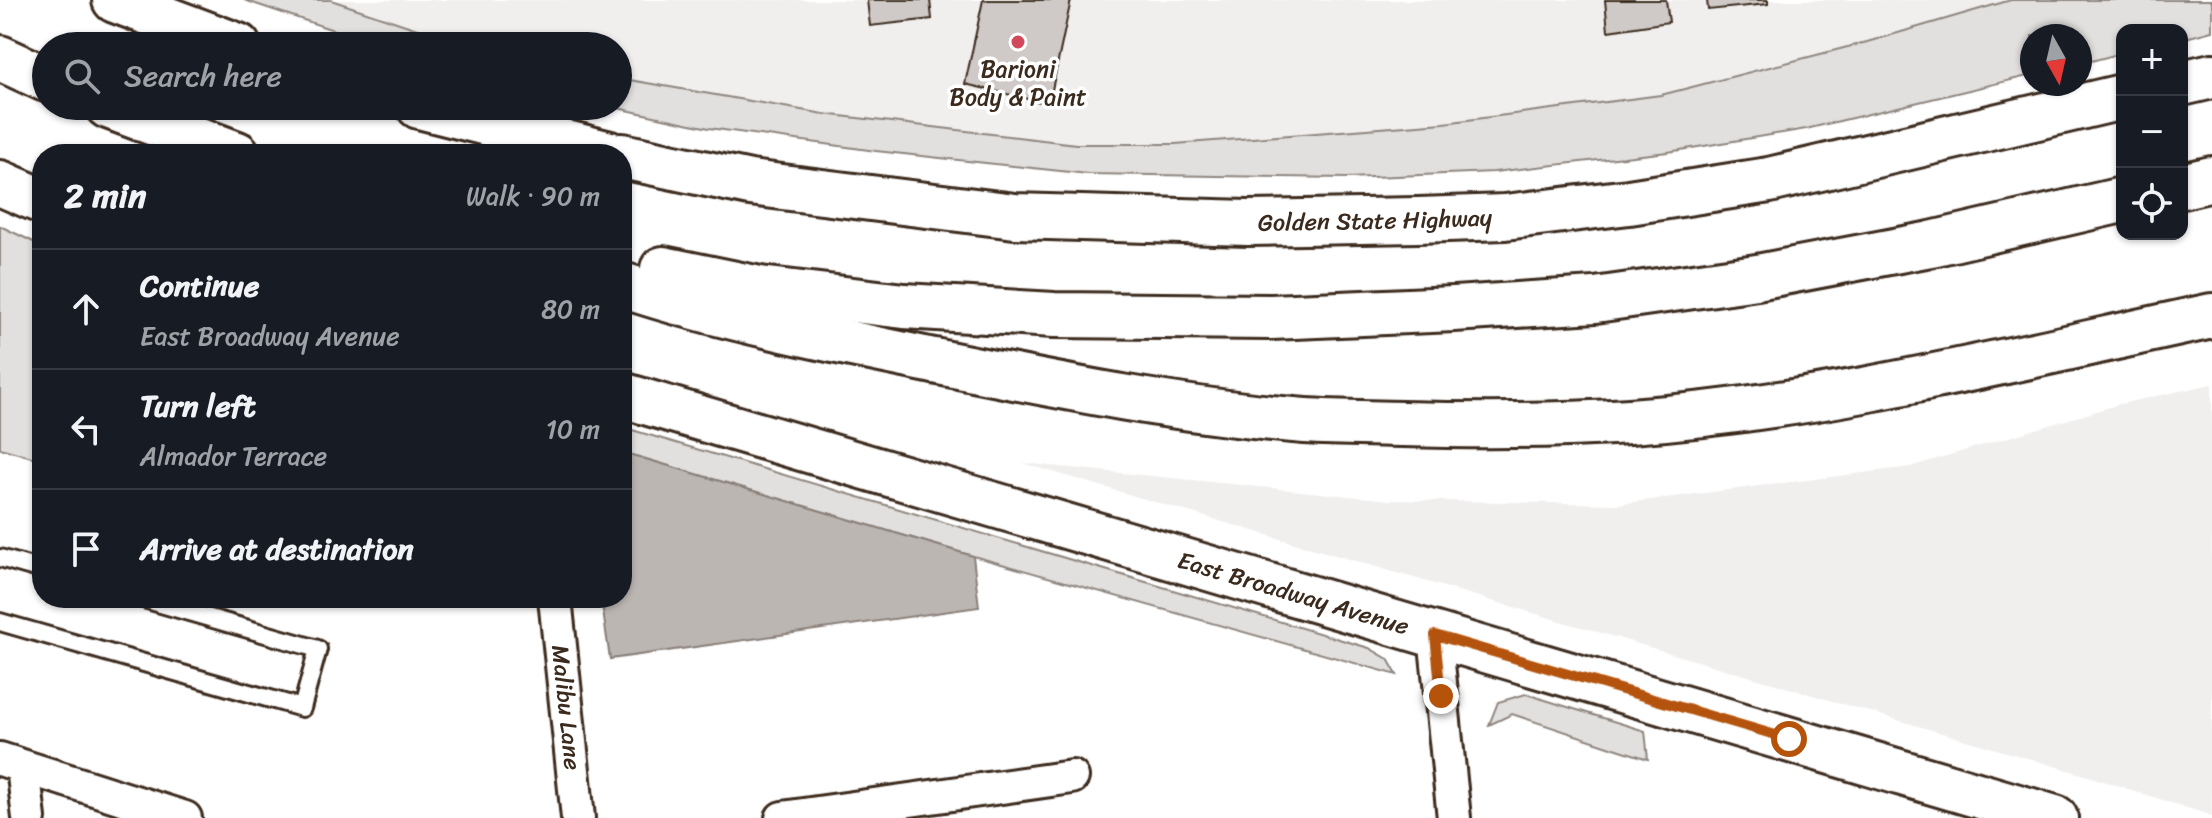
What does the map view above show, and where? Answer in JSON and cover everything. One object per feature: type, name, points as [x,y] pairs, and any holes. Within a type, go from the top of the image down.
[{"type":"main road","points":[[115,0],[201,32]]},
{"type":"main road","points":[[0,58],[32,73]]},
{"type":"main road","points":[[2188,82],[2212,76]]},
{"type":"main road","name":"Golden State Highway","points":[[632,158],[750,183],[1015,216],[1248,223],[1505,217],[1769,180],[2116,98]]},
{"type":"main road","points":[[146,120],[210,144]]},
{"type":"main road","points":[[475,120],[570,144]]},
{"type":"main road","points":[[2188,185],[2212,179]]},
{"type":"main road","points":[[0,183],[32,197]]},
{"type":"main road","points":[[632,262],[760,289],[904,306],[1054,315],[1271,317],[1610,298],[1757,277],[1931,244],[2116,201]]},
{"type":"main road","points":[[632,288],[820,338],[1055,386],[1168,404],[1306,421],[1499,426],[1631,421],[1862,390],[2212,316]]},
{"type":"main road","name":"East Broadway Avenue","points":[[632,398],[2055,818]]},
{"type":"street","name":"Malibu Lane","points":[[556,608],[578,818]]},
{"type":"street","points":[[1435,635],[1454,818]]},
{"type":"street","points":[[12,763],[29,818]]},
{"type":"street","points":[[12,763],[185,818]]},
{"type":"street","points":[[782,818],[1072,777]]},
{"type":"lane","points":[[0,558],[32,567]]},
{"type":"lane","points":[[0,622],[302,708],[318,649],[175,608]]},
{"type":"shaded area","points":[[244,0],[331,0],[426,32],[339,32]]},
{"type":"shaded area","points":[[331,0],[2011,0],[1867,42],[1661,95],[1444,123],[1175,144],[1076,144],[824,114],[632,80],[632,32],[426,32]]},
{"type":"shaded area","points":[[2011,0],[2212,0],[2212,31],[2188,37],[2188,24],[2116,24],[2116,55],[2092,61],[2092,24],[2020,24],[2020,78],[1806,129],[1668,152],[1494,172],[1347,178],[1088,174],[876,151],[709,128],[632,111],[632,80],[824,114],[1076,144],[1175,144],[1444,123],[1661,95],[1867,42]]},
{"type":"shaded area","points":[[0,226],[32,241],[32,457],[0,448]]},
{"type":"shaded area","points":[[2212,384],[2212,816],[2085,775],[1022,463],[1389,500],[1618,504],[1910,467],[2120,404]]},
{"type":"shaded area","points":[[632,430],[1369,648],[1388,659],[1397,675],[973,556],[632,455]]},
{"type":"shaded area","points":[[632,455],[973,556],[979,607],[610,659],[602,608],[632,608]]},
{"type":"shaded area","points":[[1526,694],[1645,731],[1648,759],[1512,714],[1489,725],[1498,702]]},
{"type":"building","points":[[867,0],[930,0],[932,19],[870,26]]},
{"type":"building","name":"Barioni Body & Paint","points":[[983,0],[1071,0],[1049,104],[965,84]]},
{"type":"building","points":[[1605,0],[1666,0],[1669,22],[1608,31]]},
{"type":"building","points":[[1707,0],[1768,0],[1768,4],[1708,10]]},
{"type":"place","name":"Barioni Body & Paint","points":[[1018,42]]},
{"type":"route","points":[[1441,696],[1435,635],[1789,739]]}]
